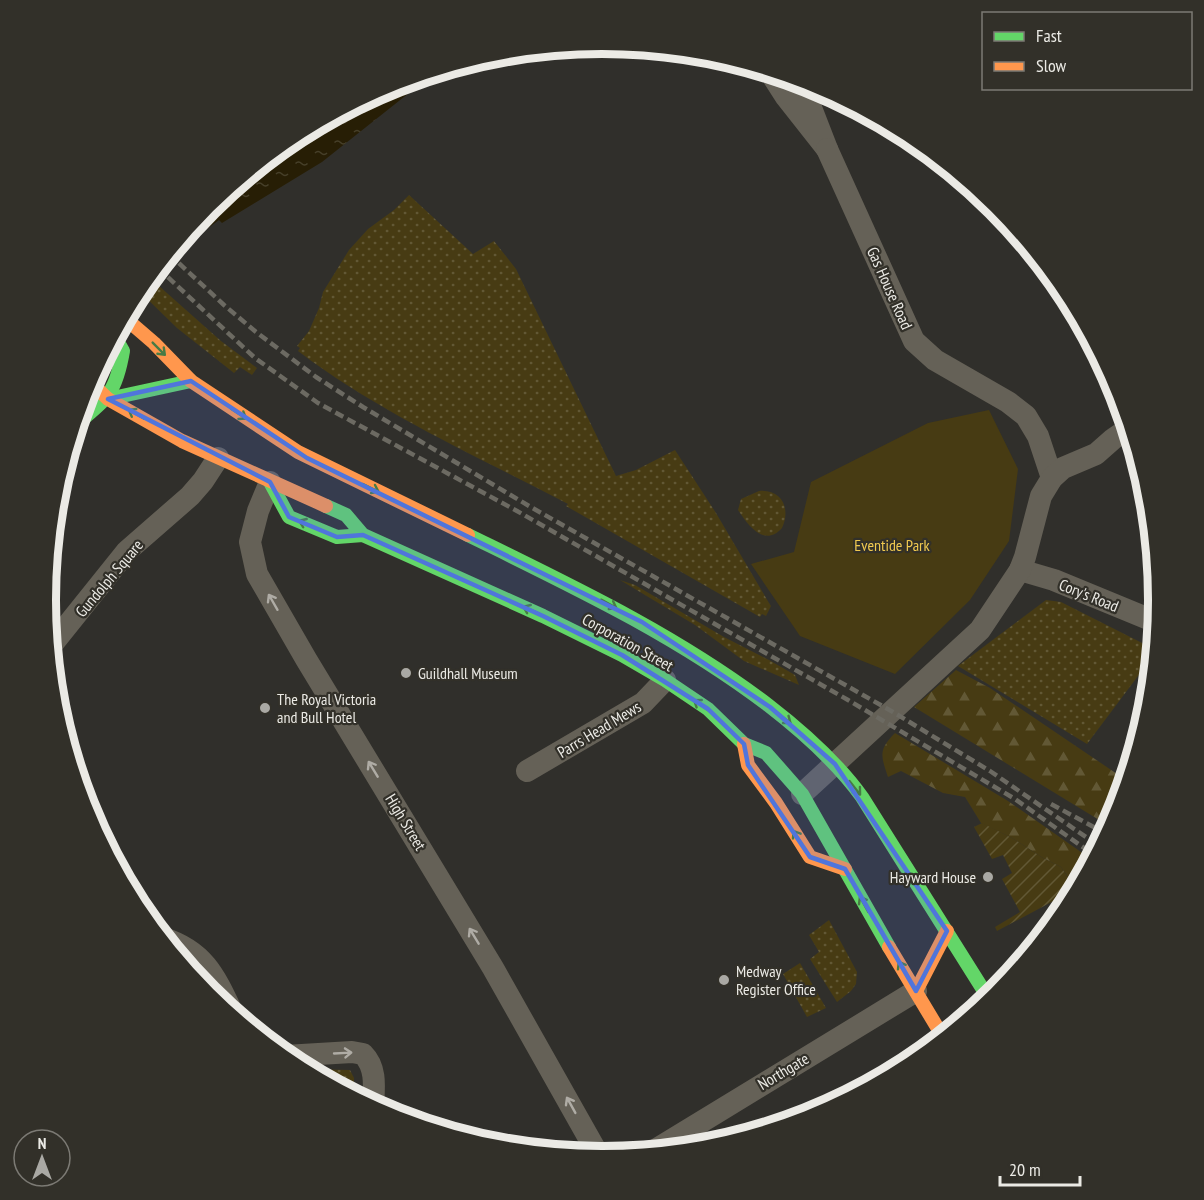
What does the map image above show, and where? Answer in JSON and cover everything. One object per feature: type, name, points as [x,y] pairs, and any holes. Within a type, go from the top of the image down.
[{"type":"main road","name":"Corporation Street","points":[[131,323],[191,381],[298,452],[642,622],[712,665],[778,713],[836,764],[873,813],[984,990]]},
{"type":"main road","points":[[89,415],[108,399],[118,381],[123,351],[120,345]]},
{"type":"main road","points":[[108,399],[191,381]]},
{"type":"main road","name":"Corporation Street","points":[[98,390],[108,399],[218,458],[346,515],[363,535],[543,616],[622,655],[665,680],[708,710],[744,744],[766,753],[802,794],[939,1029]]},
{"type":"main road","points":[[270,482],[289,517],[337,537],[363,535]]},
{"type":"main road","points":[[744,744],[748,765],[776,802],[810,858],[845,868]]},
{"type":"main road","points":[[916,991],[948,931]]},
{"type":"street","name":"Gas House Road","points":[[777,83],[827,149]]},
{"type":"street","name":"Gas House Road","points":[[806,94],[827,149],[914,341],[935,360],[1008,402],[1026,416],[1038,436],[1052,478]]},
{"type":"street","points":[[802,794],[980,630],[1020,570],[1041,496],[1052,478],[1063,468],[1096,454],[1122,433]]},
{"type":"street","name":"Gundolph Square","points":[[57,638],[127,551],[190,496],[218,458]]},
{"type":"street","name":"High Street","points":[[270,482],[258,511],[250,542],[257,574],[493,968],[593,1146]]},
{"type":"street","name":"Cory's Road","points":[[1020,570],[1054,580],[1147,618]]},
{"type":"street","name":"Parrs Head Mews","points":[[527,771],[643,703],[665,680]]},
{"type":"street","points":[[178,944],[201,959],[212,973],[221,991]]},
{"type":"street","name":"Northgate","points":[[669,1141],[916,991]]},
{"type":"street","points":[[301,1055],[352,1052],[365,1055],[374,1074],[373,1095]]},
{"type":"highlighted area","points":[[191,381],[307,458],[642,622],[770,707],[835,764],[947,931],[916,991],[845,869],[810,857],[748,765],[744,744],[708,709],[622,655],[543,616],[363,535],[337,537],[289,517],[270,482],[108,399]]},
{"type":"green space","points":[[409,195],[473,254],[494,241],[516,269],[616,476],[636,470],[675,450],[716,513],[771,606],[766,616],[762,614],[760,617],[566,506],[568,504],[362,395],[298,351],[300,348],[297,346],[309,331],[323,292],[349,250],[368,229],[394,210]]},
{"type":"green space","points":[[157,284],[221,341],[257,368],[252,375],[240,367],[234,373],[177,328],[147,299]]},
{"type":"green space","name":"Eventide Park","points":[[989,410],[1018,469],[1009,541],[970,600],[895,674],[800,636],[751,564],[794,552],[811,482],[928,423]]},
{"type":"green space","points":[[759,491],[774,493],[785,507],[785,521],[782,528],[769,536],[752,528],[738,510],[741,499]]},
{"type":"green space","points":[[620,580],[635,585],[795,675],[799,685],[744,661],[695,625]]},
{"type":"green space","points":[[1046,600],[1061,602],[1146,645],[1143,669],[1087,744],[958,666]]},
{"type":"green space","points":[[956,670],[990,688],[1119,775],[1101,821],[914,707]]},
{"type":"green space","points":[[895,733],[1008,801],[1085,855],[1070,880],[1061,867],[981,823],[965,797],[943,793],[901,771],[888,777],[882,754],[886,744]]},
{"type":"green space","points":[[982,823],[1061,867],[1070,881],[1059,898],[997,931],[995,927],[1020,912],[1002,879],[1012,873],[1003,855],[992,859],[974,827]]},
{"type":"green space","points":[[829,920],[857,972],[856,984],[837,1002],[810,959],[819,952],[809,935]]},
{"type":"green space","points":[[800,963],[826,1008],[807,1017],[783,974]]},
{"type":"green space","points":[[323,1069],[350,1070],[354,1078],[354,1086]]},
{"type":"water","points":[[414,88],[322,162],[222,223],[219,220],[204,231],[202,228],[242,189],[299,146],[361,110]]},
{"type":"railway","points":[[175,260],[256,332],[316,377],[363,407],[529,506],[893,712],[990,771],[1092,841]]},
{"type":"railway","points":[[165,274],[255,358],[318,403],[517,511],[848,700],[1015,799],[1087,850]]},
{"type":"railway","points":[[1051,804],[1097,829]]},
{"type":"traffic: fast","points":[[89,413],[114,385],[123,351],[120,345]]},
{"type":"traffic: fast","points":[[108,399],[191,381]]},
{"type":"traffic: fast","points":[[270,482],[289,517],[337,537],[363,535]]},
{"type":"traffic: fast","points":[[326,506],[346,515],[363,535],[543,616],[622,655],[708,709],[744,744],[766,753],[802,794],[889,947]]},
{"type":"traffic: fast","points":[[468,535],[622,613],[697,656],[768,705],[806,736],[830,759],[862,797],[984,990]]},
{"type":"traffic: slow","points":[[131,323],[191,381],[298,452],[468,535]]},
{"type":"traffic: slow","points":[[98,390],[108,399],[182,441],[326,506]]},
{"type":"traffic: slow","points":[[744,744],[748,765],[776,803],[810,857],[845,869]]},
{"type":"traffic: slow","points":[[916,991],[947,931]]},
{"type":"traffic: slow","points":[[889,947],[938,1029]]},
{"type":"place","name":"Guildhall Museum","points":[[406,673]]},
{"type":"place","name":"The Royal Victoria and Bull Hotel","points":[[265,708]]},
{"type":"place","name":"Hayward House","points":[[988,877]]},
{"type":"place","name":"Medway Register Office","points":[[724,980]]}]
